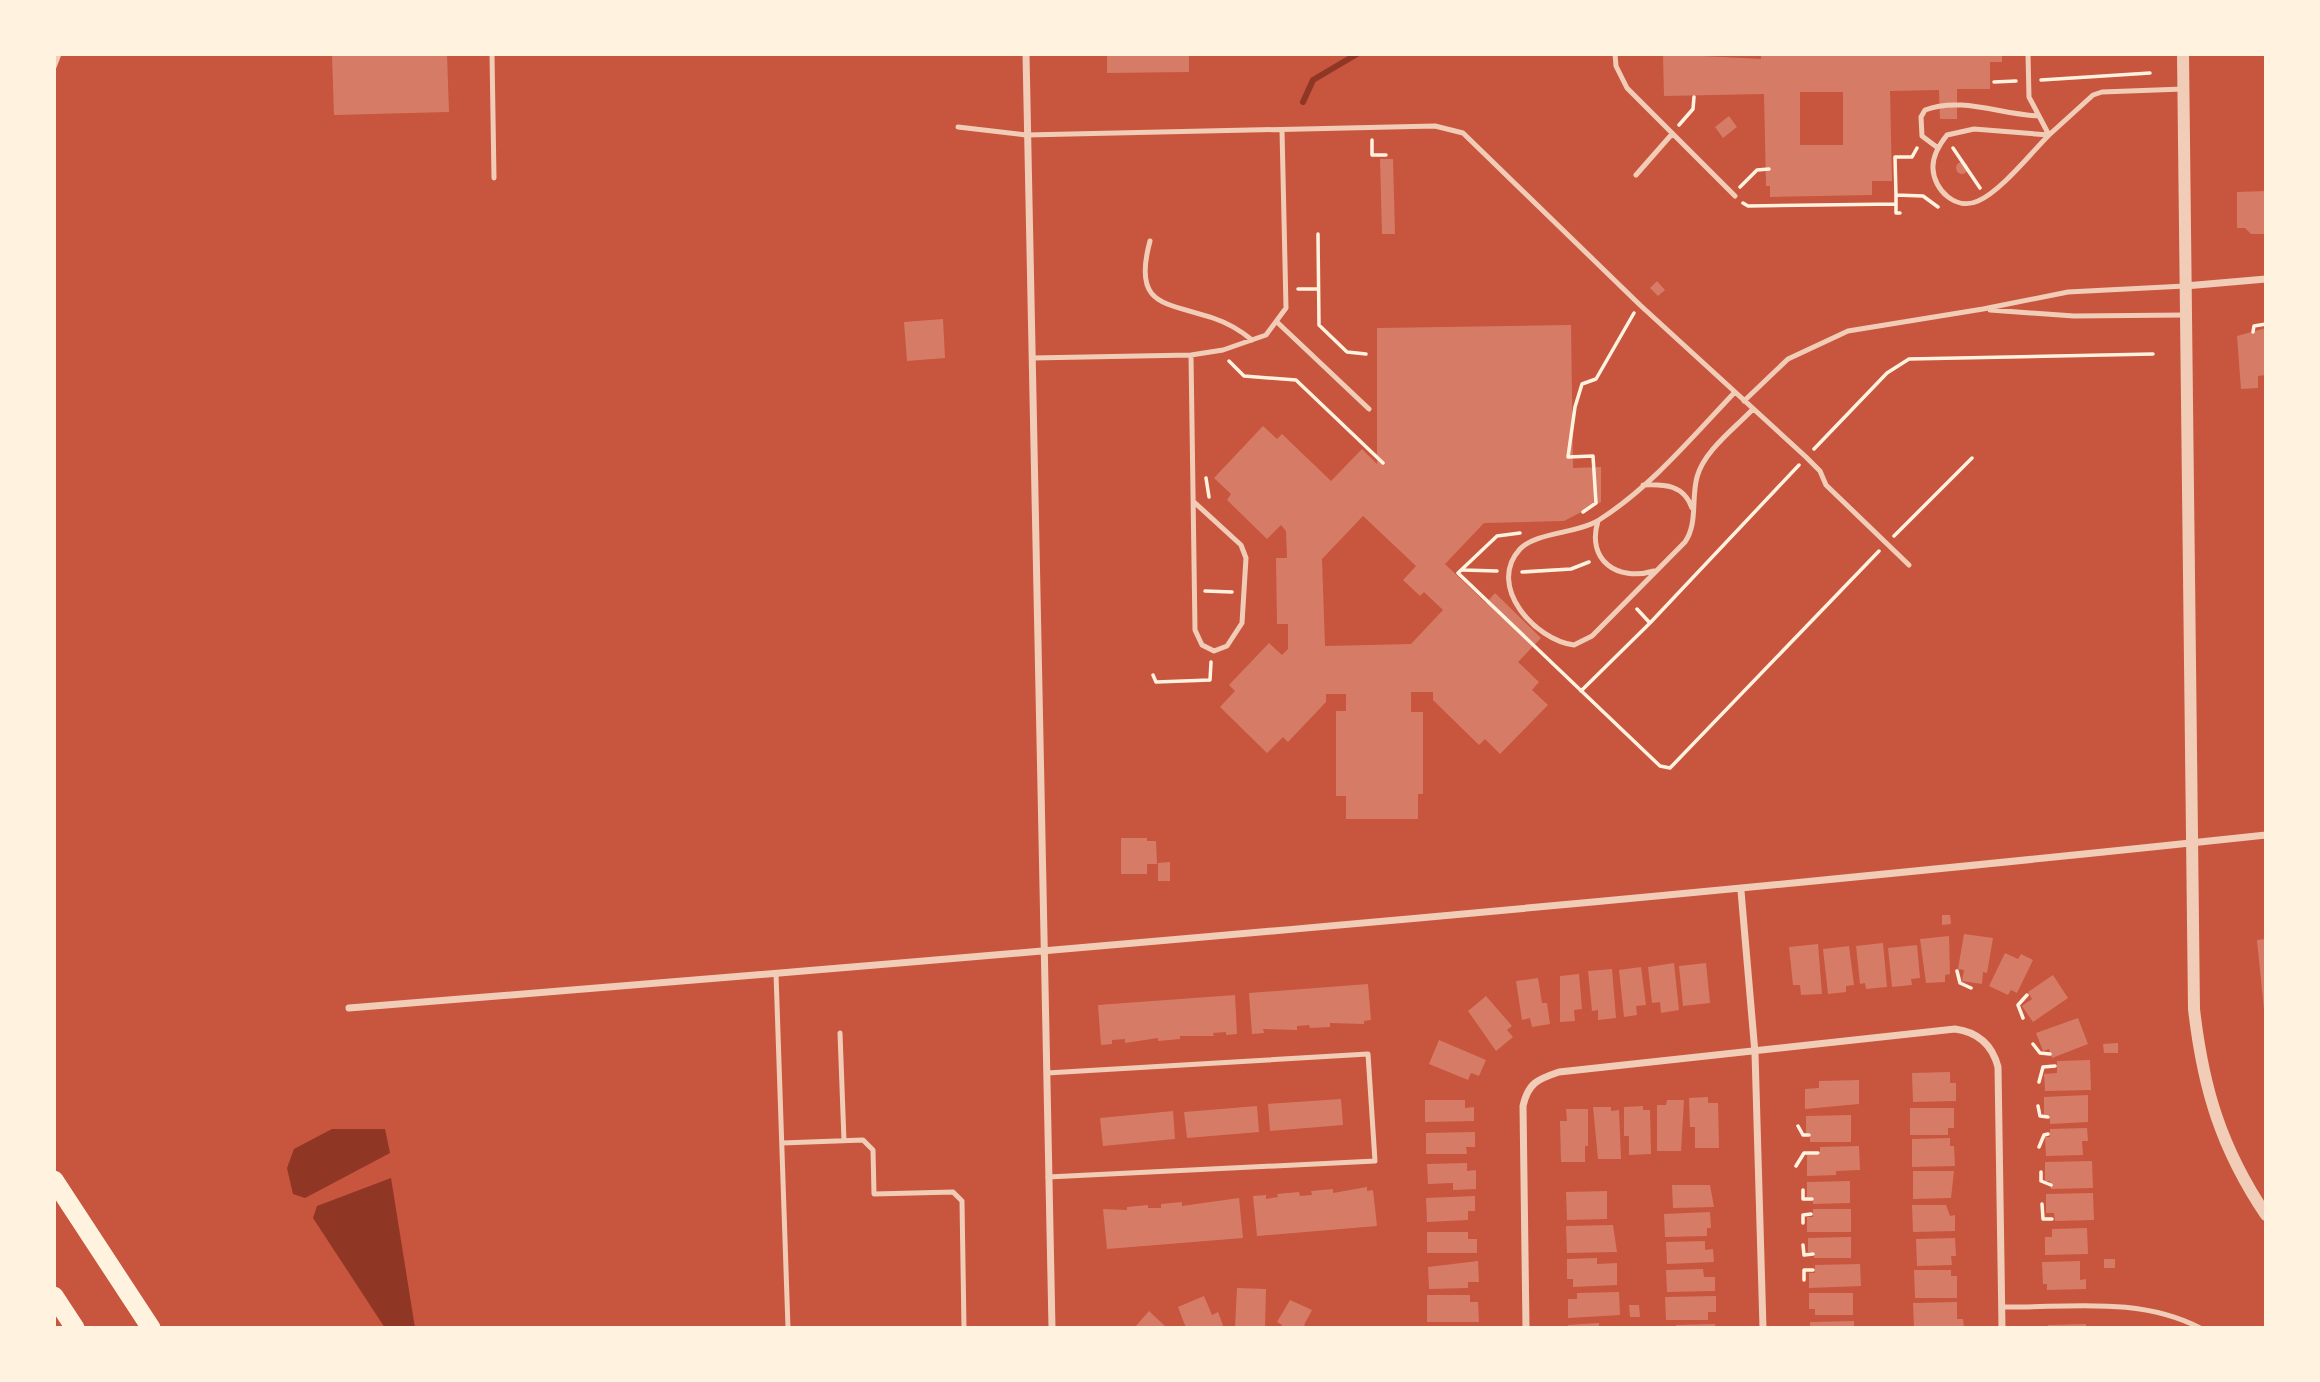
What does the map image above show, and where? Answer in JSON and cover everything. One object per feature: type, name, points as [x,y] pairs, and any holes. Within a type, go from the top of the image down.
[{"type":"highway","points":[[54,1180],[151,1328]]},
{"type":"highway","points":[[54,1296],[75,1328]]},
{"type":"street","points":[[1026,54],[1052,1328]]},
{"type":"street","points":[[2183,54],[2194,1009],[2210,1105],[2227,1147],[2266,1215]]},
{"type":"street","points":[[2185,286],[2266,279]]},
{"type":"street","points":[[349,1008],[1045,952],[1741,891],[2266,835]]},
{"type":"street","points":[[1741,891],[1755,1053],[1763,1328]]},
{"type":"street","points":[[1526,1328],[1523,1106],[1530,1086],[1536,1079],[1559,1072],[1755,1053],[1955,1029],[1968,1031],[1984,1040],[1995,1056],[1998,1067],[2002,1328]]},
{"type":"lane","points":[[54,67],[59,54]]},
{"type":"lane","points":[[492,54],[494,178]]},
{"type":"lane","points":[[1615,54],[1616,66],[1627,89],[1734,195]]},
{"type":"lane","points":[[2028,54],[2029,97],[2049,135]]},
{"type":"lane","points":[[2049,135],[1974,129],[1947,135],[1938,148],[1933,167],[1941,191],[1963,204],[1986,197],[2085,102],[2102,92],[2183,89]]},
{"type":"lane","points":[[1938,148],[1922,135],[1920,126],[1926,110],[1935,106],[1963,105],[2017,116],[2039,116]]},
{"type":"lane","points":[[958,127],[1026,135],[1434,126],[1463,133],[1640,306],[1806,457],[1820,471],[1826,485],[1909,565]]},
{"type":"lane","points":[[1032,358],[1191,355],[1223,350],[1266,335],[1286,308],[1282,130]]},
{"type":"lane","points":[[1636,175],[1672,134]]},
{"type":"lane","points":[[1150,241],[1146,255],[1147,286],[1156,299],[1166,305],[1214,318],[1252,340]]},
{"type":"lane","points":[[1744,401],[1787,359],[1828,338],[1868,327],[2068,292],[2185,286]]},
{"type":"lane","points":[[1983,309],[2074,316],[2185,315]]},
{"type":"lane","points":[[1277,323],[1370,409]]},
{"type":"lane","points":[[1191,355],[1194,591],[1197,639],[1214,651],[1227,646],[1237,633],[1245,613],[1246,558],[1241,545],[1194,502]]},
{"type":"lane","points":[[1735,392],[1643,485],[1598,521],[1526,545],[1513,559],[1508,572],[1507,584],[1518,608],[1553,640],[1566,645],[1584,642],[1691,533],[1695,490],[1703,463],[1753,409]]},
{"type":"lane","points":[[1643,485],[1661,484],[1678,489],[1689,499],[1693,511]]},
{"type":"lane","points":[[1598,521],[1593,539],[1596,551],[1609,566],[1627,573],[1656,571]]},
{"type":"lane","points":[[776,974],[788,1328]]},
{"type":"lane","points":[[840,1033],[844,1141]]},
{"type":"lane","points":[[1047,1073],[1368,1054],[1375,1161],[1048,1177]]},
{"type":"lane","points":[[782,1143],[863,1140],[873,1150],[874,1194],[953,1192],[962,1201],[964,1328]]},
{"type":"lane","points":[[2002,1307],[2110,1305],[2166,1314],[2200,1328]]},
{"type":"path","points":[[1994,82],[2150,73]]},
{"type":"path","points":[[1672,134],[1693,109],[1693,97]]},
{"type":"path","points":[[1372,127],[1372,155],[1386,155]]},
{"type":"path","points":[[1947,135],[1958,158],[1986,197]]},
{"type":"path","points":[[1769,169],[1757,170],[1734,195],[1748,206],[1896,204]]},
{"type":"path","points":[[1900,213],[1896,213],[1896,195],[1917,195],[1941,209]]},
{"type":"path","points":[[1318,234],[1319,325],[1347,352],[1366,354]]},
{"type":"path","points":[[1285,289],[1317,289]]},
{"type":"path","points":[[2253,332],[2254,326],[2266,324]]},
{"type":"path","points":[[1223,350],[1244,376],[1296,380],[1383,463]]},
{"type":"path","points":[[1580,691],[1650,623],[1887,373],[1909,359],[2153,354]]},
{"type":"path","points":[[1193,478],[1208,478],[1208,496],[1212,501]]},
{"type":"path","points":[[1462,570],[1508,572],[1571,569],[1589,561],[1598,570]]},
{"type":"path","points":[[1194,591],[1245,592]]},
{"type":"path","points":[[1628,598],[1650,623]]},
{"type":"path","points":[[1153,676],[1156,682],[1210,680],[1211,657],[1221,657]]},
{"type":"path","points":[[1957,971],[1960,984],[1970,988]]},
{"type":"path","points":[[2023,1018],[2018,1005],[2027,995]]},
{"type":"path","points":[[2033,1044],[2040,1053],[2050,1054]]},
{"type":"path","points":[[2039,1082],[2043,1067],[2055,1066]]},
{"type":"path","points":[[2038,1106],[2040,1116],[2048,1117]]},
{"type":"path","points":[[1798,1126],[1804,1135],[1809,1135]]},
{"type":"path","points":[[2039,1147],[2044,1135],[2048,1134]]},
{"type":"path","points":[[1796,1166],[1804,1153],[1818,1153]]},
{"type":"path","points":[[2040,1172],[2041,1181],[2051,1185]]},
{"type":"path","points":[[1803,1190],[1803,1199],[1812,1199]]},
{"type":"path","points":[[2042,1204],[2043,1219],[2052,1219]]},
{"type":"path","points":[[1803,1223],[1803,1215],[1811,1214]]},
{"type":"path","points":[[1803,1245],[1804,1255],[1813,1254]]},
{"type":"path","points":[[1804,1280],[1804,1270],[1813,1270]]},
{"type":"shaded area","points":[[332,1129],[385,1129],[390,1153],[305,1198],[293,1194],[287,1168],[294,1149]]},
{"type":"shaded area","points":[[391,1178],[415,1328],[385,1328],[313,1218],[317,1206]]},
{"type":"building","points":[[332,54],[447,54],[449,112],[334,115]]},
{"type":"building","points":[[1107,54],[1189,54],[1189,72],[1107,73]]},
{"type":"building","points":[[1663,54],[1761,59],[1761,54],[2002,54],[2002,62],[1990,62],[1990,89],[1957,89],[1957,119],[1940,119],[1939,90],[1890,91],[1892,181],[1872,181],[1872,195],[1770,197],[1770,186],[1766,186],[1764,94],[1664,96]],"holes":[[[1800,92],[1843,92],[1843,145],[1800,145]]]},
{"type":"building","points":[[1729,116],[1737,127],[1723,138],[1715,127]]},
{"type":"building","points":[[1380,159],[1393,159],[1395,234],[1382,234]]},
{"type":"building","points":[[1962,162],[1968,168],[1962,174],[1956,168]]},
{"type":"building","points":[[2266,191],[2266,234],[2251,234],[2245,228],[2237,228],[2237,192]]},
{"type":"building","points":[[1657,281],[1665,290],[1658,296],[1650,288]]},
{"type":"building","points":[[943,319],[945,358],[907,361],[904,322]]},
{"type":"building","points":[[1571,325],[1573,468],[1601,467],[1601,502],[1564,521],[1484,523],[1445,564],[1486,603],[1495,593],[1541,638],[1518,662],[1539,682],[1532,690],[1548,705],[1500,754],[1485,739],[1479,745],[1433,700],[1433,692],[1411,692],[1411,712],[1423,712],[1423,794],[1418,794],[1418,819],[1346,819],[1346,796],[1336,796],[1336,711],[1346,711],[1346,694],[1326,694],[1326,702],[1288,742],[1283,737],[1267,753],[1220,707],[1235,691],[1229,685],[1269,643],[1282,655],[1288,649],[1288,624],[1277,624],[1276,558],[1287,558],[1286,531],[1281,525],[1267,539],[1227,500],[1231,494],[1214,478],[1263,426],[1277,439],[1282,434],[1331,481],[1362,449],[1377,464],[1377,328]],"holes":[[[1363,516],[1416,566],[1403,580],[1420,596],[1424,592],[1443,610],[1411,644],[1325,646],[1322,559]]]},
{"type":"building","points":[[2266,328],[2266,375],[2258,376],[2258,388],[2241,389],[2237,336]]},
{"type":"building","points":[[1121,838],[1147,838],[1147,841],[1156,841],[1157,864],[1147,864],[1147,874],[1121,874]]},
{"type":"building","points":[[1170,862],[1170,881],[1158,881],[1158,863]]},
{"type":"building","points":[[1942,915],[1950,915],[1951,924],[1942,925]]},
{"type":"building","points":[[1964,934],[1993,938],[1987,973],[1983,972],[1982,984],[1962,981],[1964,970],[1958,969]]},
{"type":"building","points":[[1949,936],[1950,974],[1945,975],[1945,982],[1926,983],[1920,939]]},
{"type":"building","points":[[2266,939],[2266,1010],[2264,1010],[2257,940]]},
{"type":"building","points":[[1883,943],[1887,987],[1866,989],[1865,983],[1860,984],[1856,946]]},
{"type":"building","points":[[1818,944],[1822,994],[1801,995],[1800,985],[1793,985],[1789,947]]},
{"type":"building","points":[[1917,945],[1920,978],[1911,979],[1912,985],[1892,987],[1888,948]]},
{"type":"building","points":[[1849,946],[1854,985],[1846,986],[1846,992],[1828,994],[1823,949]]},
{"type":"building","points":[[2005,953],[2018,959],[2021,954],[2033,960],[2017,993],[2011,990],[2008,995],[1989,986]]},
{"type":"building","points":[[1674,963],[1679,1010],[1661,1013],[1660,1002],[1652,1003],[1648,967]]},
{"type":"building","points":[[1706,963],[1710,1003],[1683,1006],[1679,966]]},
{"type":"building","points":[[1641,967],[1646,1005],[1636,1006],[1637,1015],[1624,1017],[1619,970]]},
{"type":"building","points":[[1612,969],[1616,1018],[1598,1020],[1598,1010],[1592,1011],[1588,971]]},
{"type":"building","points":[[1579,974],[1582,1009],[1574,1010],[1575,1021],[1560,1022],[1560,976]]},
{"type":"building","points":[[2053,975],[2068,998],[2033,1022],[2022,1006],[2032,999],[2028,992]]},
{"type":"building","points":[[1538,978],[1542,1003],[1547,1003],[1550,1024],[1532,1027],[1530,1018],[1522,1020],[1516,981]]},
{"type":"building","points":[[1368,984],[1371,1020],[1364,1021],[1364,1024],[1330,1023],[1330,1027],[1310,1028],[1309,1025],[1297,1026],[1297,1030],[1263,1029],[1264,1033],[1252,1034],[1249,993]]},
{"type":"building","points":[[1235,995],[1237,1034],[1213,1033],[1214,1036],[1180,1036],[1180,1039],[1158,1041],[1158,1038],[1125,1043],[1125,1039],[1112,1040],[1112,1044],[1101,1045],[1098,1005]]},
{"type":"building","points":[[1486,996],[1512,1026],[1507,1030],[1513,1037],[1496,1051],[1468,1011]]},
{"type":"building","points":[[2078,1018],[2088,1044],[2052,1058],[2049,1049],[2043,1051],[2036,1033]]},
{"type":"building","points":[[1439,1040],[1486,1060],[1479,1076],[1471,1073],[1468,1080],[1429,1064]]},
{"type":"building","points":[[2118,1043],[2118,1053],[2104,1053],[2103,1044]]},
{"type":"building","points":[[2090,1060],[2091,1090],[2045,1091],[2044,1074],[2057,1073],[2057,1061]]},
{"type":"building","points":[[1950,1072],[1950,1083],[1956,1083],[1956,1101],[1913,1102],[1912,1073]]},
{"type":"building","points":[[1859,1080],[1859,1104],[1805,1109],[1805,1089],[1819,1088],[1819,1081]]},
{"type":"building","points":[[2088,1095],[2088,1122],[2050,1124],[2050,1115],[2044,1115],[2044,1097]]},
{"type":"building","points":[[1708,1097],[1708,1103],[1718,1103],[1719,1148],[1695,1148],[1695,1127],[1690,1127],[1689,1098]]},
{"type":"building","points":[[1341,1099],[1343,1125],[1270,1131],[1268,1104]]},
{"type":"building","points":[[1425,1100],[1465,1100],[1465,1108],[1474,1107],[1474,1121],[1425,1122]]},
{"type":"building","points":[[1667,1100],[1684,1100],[1681,1151],[1657,1151],[1657,1105],[1666,1105]]},
{"type":"building","points":[[1257,1106],[1259,1132],[1187,1138],[1184,1112]]},
{"type":"building","points":[[1643,1106],[1643,1110],[1650,1110],[1651,1154],[1629,1155],[1629,1136],[1624,1136],[1624,1107]]},
{"type":"building","points":[[1593,1107],[1619,1110],[1621,1159],[1598,1159]]},
{"type":"building","points":[[1910,1108],[1954,1108],[1954,1128],[1948,1128],[1948,1135],[1910,1135]]},
{"type":"building","points":[[1566,1109],[1588,1109],[1585,1162],[1561,1162],[1560,1121],[1567,1121]]},
{"type":"building","points":[[1173,1111],[1175,1139],[1103,1146],[1100,1118]]},
{"type":"building","points":[[1851,1115],[1851,1142],[1810,1142],[1810,1133],[1806,1133],[1806,1116]]},
{"type":"building","points":[[2087,1128],[2088,1141],[2082,1141],[2083,1155],[2046,1156],[2045,1137],[2050,1137],[2050,1129]]},
{"type":"building","points":[[1475,1132],[1475,1147],[1466,1147],[1467,1154],[1426,1154],[1426,1133]]},
{"type":"building","points":[[1950,1138],[1950,1146],[1954,1146],[1955,1166],[1912,1167],[1912,1139]]},
{"type":"building","points":[[1859,1146],[1860,1170],[1836,1171],[1836,1175],[1807,1176],[1807,1155],[1820,1155],[1820,1147]]},
{"type":"building","points":[[2092,1161],[2093,1188],[2051,1189],[2050,1181],[2045,1181],[2045,1162]]},
{"type":"building","points":[[1467,1163],[1467,1171],[1476,1170],[1476,1189],[1453,1190],[1453,1183],[1428,1184],[1427,1164]]},
{"type":"building","points":[[1913,1171],[1954,1171],[1951,1198],[1913,1199]]},
{"type":"building","points":[[1850,1181],[1850,1203],[1813,1204],[1813,1197],[1807,1197],[1807,1182]]},
{"type":"building","points":[[1672,1185],[1710,1185],[1714,1207],[1673,1208]]},
{"type":"building","points":[[1367,1187],[1367,1191],[1373,1190],[1377,1226],[1257,1236],[1253,1196],[1266,1195],[1266,1199],[1278,1197],[1277,1194],[1299,1192],[1300,1196],[1312,1195],[1311,1191],[1333,1189],[1333,1193]]},
{"type":"building","points":[[1607,1191],[1607,1219],[1567,1220],[1566,1192]]},
{"type":"building","points":[[2093,1193],[2094,1220],[2055,1221],[2054,1213],[2046,1213],[2046,1194]]},
{"type":"building","points":[[1475,1196],[1475,1211],[1468,1211],[1468,1220],[1427,1222],[1426,1198]]},
{"type":"building","points":[[1239,1198],[1243,1238],[1107,1249],[1103,1209],[1127,1210],[1127,1207],[1148,1205],[1148,1208],[1161,1208],[1161,1204],[1182,1202],[1182,1206]]},
{"type":"building","points":[[1912,1205],[1946,1205],[1950,1216],[1955,1215],[1955,1231],[1913,1232]]},
{"type":"building","points":[[1813,1209],[1851,1209],[1851,1232],[1807,1232],[1807,1217],[1813,1217]]},
{"type":"building","points":[[1710,1212],[1711,1228],[1707,1228],[1707,1236],[1665,1237],[1664,1214]]},
{"type":"building","points":[[1613,1225],[1617,1252],[1567,1253],[1566,1226]]},
{"type":"building","points":[[2087,1228],[2088,1254],[2045,1255],[2045,1237],[2052,1237],[2052,1229]]},
{"type":"building","points":[[1427,1232],[1468,1232],[1468,1239],[1477,1239],[1477,1253],[1427,1253]]},
{"type":"building","points":[[1851,1237],[1851,1258],[1814,1258],[1814,1252],[1808,1252],[1808,1238]]},
{"type":"building","points":[[1955,1238],[1956,1256],[1951,1256],[1952,1265],[1917,1266],[1916,1239]]},
{"type":"building","points":[[1705,1241],[1705,1250],[1713,1249],[1714,1262],[1667,1264],[1666,1242]]},
{"type":"building","points":[[1597,1258],[1597,1264],[1617,1263],[1617,1285],[1573,1287],[1573,1279],[1567,1279],[1567,1259]]},
{"type":"building","points":[[2104,1259],[2115,1259],[2115,1268],[2104,1268]]},
{"type":"building","points":[[1478,1261],[1479,1282],[1468,1282],[1468,1288],[1429,1289],[1428,1267]]},
{"type":"building","points":[[2080,1261],[2080,1280],[2086,1279],[2086,1289],[2047,1290],[2047,1284],[2043,1284],[2042,1262]]},
{"type":"building","points":[[1860,1264],[1861,1286],[1809,1288],[1809,1273],[1815,1273],[1815,1265]]},
{"type":"building","points":[[1703,1269],[1704,1277],[1715,1277],[1715,1291],[1667,1292],[1666,1270]]},
{"type":"building","points":[[1914,1270],[1951,1270],[1951,1276],[1957,1276],[1957,1298],[1915,1298]]},
{"type":"building","points":[[1237,1288],[1266,1289],[1265,1328],[1235,1328]]},
{"type":"building","points":[[1619,1292],[1620,1315],[1568,1318],[1568,1299],[1577,1299],[1577,1293]]},
{"type":"building","points":[[1809,1293],[1853,1293],[1853,1315],[1815,1315],[1815,1309],[1809,1309]]},
{"type":"building","points":[[1427,1295],[1470,1295],[1470,1302],[1478,1302],[1479,1322],[1427,1322]]},
{"type":"building","points":[[1204,1296],[1212,1315],[1218,1312],[1224,1328],[1186,1328],[1178,1307]]},
{"type":"building","points":[[1716,1296],[1716,1312],[1708,1312],[1708,1320],[1666,1320],[1665,1297]]},
{"type":"building","points":[[1290,1300],[1312,1310],[1304,1325],[1309,1328],[1280,1328],[1282,1325],[1277,1322]]},
{"type":"building","points":[[1957,1302],[1957,1319],[1963,1319],[1964,1328],[1914,1328],[1913,1303]]},
{"type":"building","points":[[1629,1305],[1639,1305],[1640,1317],[1630,1317]]},
{"type":"building","points":[[1149,1311],[1167,1328],[1134,1328]]},
{"type":"building","points":[[1854,1321],[1854,1328],[1810,1328],[1810,1322]]},
{"type":"building","points":[[1599,1323],[1599,1328],[1568,1328],[1568,1325]]},
{"type":"building","points":[[1715,1324],[1715,1328],[1676,1328],[1676,1325]]},
{"type":"building","points":[[2086,1324],[2086,1328],[2048,1328],[2048,1325]]},
{"type":"waterway","points":[[1303,102],[1313,80],[1357,54]]}]
